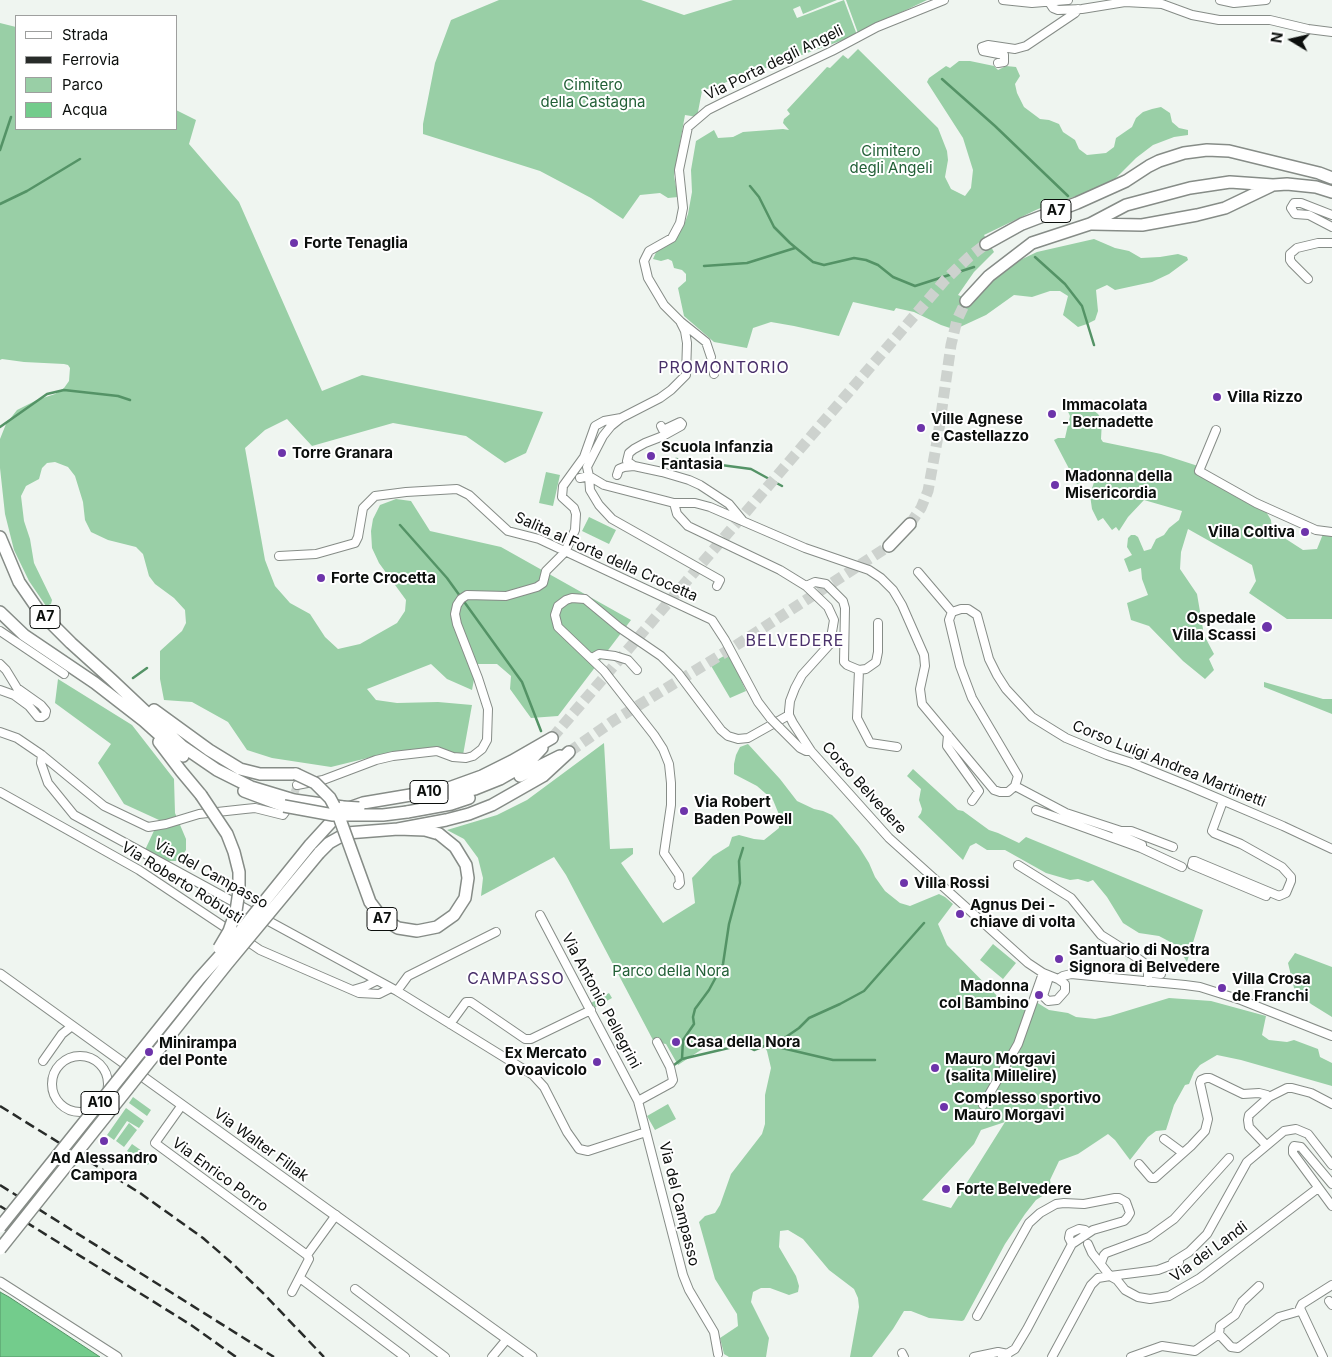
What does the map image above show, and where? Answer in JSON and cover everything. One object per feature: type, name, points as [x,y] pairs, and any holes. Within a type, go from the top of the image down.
[{"type":"highway","name":"A7","points":[[986,244],[1022,224],[1077,203],[1126,181],[1159,161],[1184,153],[1207,150],[1229,151],[1319,173],[1332,178]]},
{"type":"highway","name":"A7","points":[[966,301],[988,277],[1032,243],[1090,224],[1126,205],[1190,188],[1230,182],[1287,184],[1316,187],[1332,192]]},
{"type":"highway","name":"A7","points":[[1090,224],[1142,225],[1197,215],[1225,208],[1273,185]]},
{"type":"highway","points":[[889,546],[910,524]]},
{"type":"highway","name":"A7","points":[[0,537],[19,582],[39,611],[71,643],[182,746],[217,770],[252,787],[312,804],[343,807],[359,808],[415,802],[450,796],[500,779],[528,763],[552,738]]},
{"type":"highway","name":"A7","points":[[0,612],[24,634],[95,683],[144,721],[177,752],[212,776],[260,798],[288,805],[333,815],[382,815],[451,804],[495,788],[569,752],[543,776],[492,805],[446,820],[398,829]]},
{"type":"highway","name":"A7","points":[[112,680],[234,766],[249,772],[315,783],[330,798],[336,810],[370,902],[382,918],[398,928],[417,931],[437,927],[454,915],[465,898],[468,885],[466,864],[455,847],[439,834],[425,830],[398,829]]},
{"type":"highway","name":"A10","points":[[151,728],[180,771],[201,795],[222,826],[231,843],[237,862],[240,881],[238,905],[229,931],[199,979]]},
{"type":"highway","name":"A10","points":[[0,1249],[227,964],[315,849],[331,822],[346,809],[363,803],[446,789],[482,776],[552,738]]},
{"type":"highway","name":"A10","points":[[0,1227],[199,979],[315,849],[347,833],[398,829]]},
{"type":"main road","name":"Via Walter Fillak","points":[[0,974],[532,1357]]},
{"type":"main road","points":[[0,1282],[117,1357]]},
{"type":"street","name":"Via Porta degli Angeli","points":[[714,374],[706,342],[664,305],[648,278],[644,261],[648,251],[672,238],[680,223],[683,208],[679,170],[688,127],[708,110],[726,101],[832,52],[877,27],[944,0]]},
{"type":"street","points":[[1003,0],[1032,3],[1068,0]]},
{"type":"street","points":[[1220,0],[1234,3],[1266,0]]},
{"type":"street","points":[[1050,2],[1053,8],[1058,10],[1125,2],[1162,4],[1192,15],[1219,20],[1270,20],[1308,29],[1332,32]]},
{"type":"street","points":[[998,63],[1004,62],[1004,55],[983,52],[982,46],[1018,49],[1026,46],[1077,12],[1078,9]]},
{"type":"street","points":[[1332,216],[1301,203],[1294,203],[1291,208],[1294,214],[1309,215],[1332,227]]},
{"type":"street","points":[[1308,279],[1291,262],[1291,252],[1297,248],[1314,244],[1332,243]]},
{"type":"street","name":"Via Porta degli Angeli","points":[[621,418],[660,398],[686,375],[687,343],[685,330],[680,321]]},
{"type":"street","points":[[297,779],[323,780],[392,756],[437,751],[453,757],[466,758],[478,754],[487,740],[488,709],[457,624],[455,614],[457,605],[461,599],[467,596],[506,596],[540,586],[546,571],[565,552],[573,536],[577,520],[574,508],[564,500],[561,491],[569,476],[584,457],[593,428],[598,424],[621,418]]},
{"type":"street","points":[[621,418],[603,436],[587,467],[590,476],[590,490],[599,505],[612,519],[720,580],[717,586]]},
{"type":"street","points":[[634,466],[626,461],[629,453],[645,443],[667,434],[682,424],[680,422],[663,430],[661,426]]},
{"type":"street","points":[[1216,430],[1199,471],[1256,503],[1316,530],[1332,532]]},
{"type":"street","points":[[617,475],[619,469],[634,466],[689,480],[729,504],[744,523]]},
{"type":"street","points":[[580,478],[590,476],[604,485],[674,503],[695,503],[805,548],[869,570],[881,578],[893,590],[902,605],[924,655],[925,666],[920,689],[922,704],[991,788],[1005,792],[1015,786],[1018,779],[1016,772],[972,698],[960,666],[948,620],[952,612],[918,572]]},
{"type":"street","name":"Salita al Forte della Crocetta","points":[[280,556],[316,554],[355,543],[358,538],[363,508],[375,496],[457,489],[469,496],[508,531],[539,539],[712,620],[725,640],[758,702],[771,719],[800,748],[810,751]]},
{"type":"street","points":[[674,503],[677,514],[688,526],[780,570],[806,586],[828,607],[834,620],[830,644],[802,675],[790,701],[789,715],[748,738],[738,739],[728,736],[721,730],[667,661],[620,628],[588,600],[579,597],[569,598],[556,609],[557,625],[604,671],[663,749],[671,773],[672,805],[664,853],[679,875],[680,883],[678,885]]},
{"type":"street","points":[[806,586],[816,582],[826,584],[843,601],[845,608],[844,662],[846,665],[860,670],[866,669],[876,662],[878,623]]},
{"type":"street","name":"Corso Luigi Andrea Martinetti","points":[[952,612],[968,609],[975,612],[989,659],[996,675],[1006,689],[1032,717],[1066,738],[1181,782],[1332,849]]},
{"type":"street","points":[[0,631],[64,674]]},
{"type":"street","points":[[592,658],[596,654],[607,654],[628,660],[637,670]]},
{"type":"street","points":[[0,657],[9,667]]},
{"type":"street","points":[[0,664],[17,688],[42,705],[46,715],[42,718],[38,717],[30,706],[14,695],[0,690]]},
{"type":"street","points":[[860,670],[857,718],[870,743],[897,747]]},
{"type":"street","name":"Corso Belvedere","points":[[789,715],[810,751],[889,838],[1028,963],[1043,973],[1060,977]]},
{"type":"street","points":[[0,732],[17,738],[42,755],[104,806],[148,827],[166,824],[199,814],[255,808],[283,815],[288,805]]},
{"type":"street","points":[[948,735],[947,746],[979,791],[972,801]]},
{"type":"street","name":"Via del Campasso","points":[[42,755],[41,763],[48,783],[74,815],[394,990],[532,1075],[544,1087],[567,1132],[579,1149],[588,1151],[646,1132],[683,1275],[689,1290],[714,1332],[718,1354]]},
{"type":"street","points":[[1015,786],[1066,813],[1115,829],[1131,831],[1173,848]]},
{"type":"street","name":"Via Roberto Robusti","points":[[0,792],[139,870],[260,950],[365,994],[394,990]]},
{"type":"street","points":[[1223,801],[1212,831],[1214,834],[1241,844],[1282,867],[1291,877],[1286,893],[1279,896],[1195,861],[1193,861],[1192,865],[1266,896]]},
{"type":"street","points":[[1036,810],[1141,848],[1182,867]]},
{"type":"street","points":[[1115,829],[1118,834],[1142,846],[1141,848]]},
{"type":"street","points":[[1018,865],[1072,898],[1101,935],[1144,963],[1148,973],[1148,982]]},
{"type":"street","name":"Via Antonio Pellegrini","points":[[540,915],[638,1101],[646,1132]]},
{"type":"street","points":[[394,990],[408,976],[496,932]]},
{"type":"street","points":[[1043,973],[1048,983],[1044,996],[1048,1001],[1053,1002],[1057,1000],[1065,991],[1065,984],[1060,977],[1071,974],[1185,985],[1241,1000],[1332,1036]]},
{"type":"street","points":[[983,1105],[1018,1044],[1043,973]]},
{"type":"street","points":[[1148,973],[1161,974]]},
{"type":"street","points":[[352,990],[366,986],[376,980]]},
{"type":"street","points":[[450,1024],[466,1002],[470,1002],[525,1039],[531,1040],[591,1010]]},
{"type":"street","points":[[43,1061],[62,1034],[72,1026]]},
{"type":"street","name":"Via Antonio Pellegrini","points":[[638,1101],[672,1081],[670,1066],[656,1042]]},
{"type":"street","points":[[76,1056],[84,1056],[100,1064],[108,1079],[106,1096],[101,1104],[85,1112],[68,1110],[61,1104],[53,1089],[52,1080],[60,1064],[76,1056]]},
{"type":"street","points":[[1139,1164],[1153,1179],[1205,1131],[1208,1124],[1206,1105],[1200,1088],[1203,1078],[1210,1078],[1243,1094],[1259,1093],[1269,1097]]},
{"type":"street","points":[[1266,1145],[1249,1127],[1248,1120],[1250,1115],[1269,1097],[1287,1088],[1292,1088],[1332,1104]]},
{"type":"street","name":"Via Enrico Porro","points":[[182,1105],[155,1143],[307,1255]]},
{"type":"street","name":"Via dei Landi","points":[[1145,1272],[1174,1262],[1201,1242],[1215,1222],[1243,1167],[1250,1158],[1288,1129],[1302,1130],[1308,1134],[1332,1165]]},
{"type":"street","points":[[1164,1138],[1183,1153]]},
{"type":"street","points":[[1332,1184],[1302,1147],[1294,1146],[1293,1153],[1332,1206]]},
{"type":"street","points":[[1101,1263],[1106,1253],[1149,1237],[1174,1218],[1229,1158]]},
{"type":"street","name":"Via dei Landi","points":[[1088,1244],[1104,1270],[1130,1294],[1150,1299],[1169,1296],[1200,1278],[1318,1188]]},
{"type":"street","points":[[974,1357],[998,1352],[1005,1356],[1015,1349],[1028,1329],[1072,1244],[1093,1230],[1124,1221],[1128,1218],[1130,1212],[1126,1202],[1115,1198],[1084,1204],[1056,1204],[1040,1213],[1029,1223],[977,1316]]},
{"type":"street","points":[[292,1292],[309,1259],[307,1255],[336,1215]]},
{"type":"street","points":[[1072,1244],[1069,1235],[1071,1231],[1084,1230]]},
{"type":"street","name":"Via dei Landi","points":[[1052,1357],[1091,1285],[1098,1278],[1167,1268],[1179,1262]]},
{"type":"street","points":[[300,1278],[405,1357]]},
{"type":"street","points":[[1323,1357],[1311,1328],[1300,1311],[1302,1304],[1332,1285]]},
{"type":"street","points":[[1259,1286],[1242,1302],[1235,1315],[1220,1326],[1221,1335],[1229,1346],[1235,1349],[1240,1348],[1279,1317],[1300,1311]]},
{"type":"street","points":[[355,1289],[446,1357]]},
{"type":"street","points":[[1132,1357],[1162,1346],[1195,1351],[1221,1335]]},
{"type":"street","points":[[492,1357],[507,1339]]},
{"type":"green space","name":"Cimitero della Castagna","points":[[499,0],[641,0],[684,15],[733,0],[837,0],[803,14],[800,6],[793,9],[797,18],[844,0],[857,35],[702,91],[697,117],[685,115],[674,176],[678,197],[668,198],[660,193],[640,195],[623,219],[591,198],[540,171],[423,134],[423,124],[435,63],[451,20]]},
{"type":"green space","points":[[846,0],[927,0],[858,33]]},
{"type":"green space","points":[[0,23],[15,27],[15,130],[178,130],[178,111],[196,120],[189,144],[239,202],[322,391],[362,375],[543,412],[526,453],[505,463],[466,436],[393,423],[312,446],[287,419],[265,430],[245,448],[265,560],[275,586],[290,603],[310,614],[325,637],[338,649],[360,644],[397,623],[405,611],[406,600],[379,563],[372,548],[371,531],[373,519],[380,505],[396,499],[411,501],[430,531],[501,547],[631,620],[558,716],[531,718],[510,689],[511,676],[497,664],[477,664],[472,690],[447,679],[431,664],[367,689],[376,700],[397,703],[438,702],[472,705],[463,755],[396,751],[331,767],[272,758],[247,750],[228,722],[192,702],[164,700],[160,679],[160,651],[182,631],[186,623],[185,610],[174,598],[155,584],[149,576],[143,554],[136,547],[108,540],[91,532],[85,520],[83,502],[75,476],[68,467],[55,462],[47,463],[42,468],[39,479],[26,486],[21,496],[24,521],[30,539],[34,563],[52,600],[51,604],[46,606],[29,581],[14,550],[5,514],[0,468],[0,439],[6,424],[17,410],[55,394],[64,388],[69,381],[70,368],[64,364],[0,360]]},
{"type":"green space","name":"Cimitero degli Angeli","points":[[858,49],[938,128],[947,151],[948,160],[945,177],[951,189],[965,196],[971,188],[973,170],[963,138],[927,82],[929,78],[946,66],[950,68],[959,61],[970,61],[994,66],[998,70],[1006,66],[1016,67],[1020,76],[1015,84],[1024,107],[1040,119],[1059,124],[1063,132],[1075,140],[1079,149],[1087,155],[1106,153],[1114,147],[1116,138],[1132,127],[1136,118],[1143,112],[1152,109],[1161,107],[1170,113],[1172,122],[1179,128],[1188,130],[1188,135],[1174,137],[1153,145],[1136,158],[1109,185],[1038,209],[984,235],[994,252],[974,272],[958,295],[972,301],[991,280],[1016,262],[1037,252],[1094,239],[1115,248],[1129,251],[1141,258],[1178,254],[1187,257],[1188,260],[1169,274],[1152,282],[1115,290],[1107,285],[1096,290],[1098,311],[1095,320],[1078,327],[1063,315],[1068,296],[1060,291],[1050,291],[1032,297],[1014,295],[986,315],[960,327],[950,328],[914,312],[896,308],[894,311],[853,302],[839,336],[771,322],[753,328],[747,348],[714,342],[684,316],[678,288],[686,281],[686,274],[682,270],[674,268],[672,261],[668,259],[661,261],[653,259],[658,248],[678,235],[684,225],[692,192],[691,170],[696,141],[714,130],[718,138],[733,137],[743,132],[789,130],[783,123],[784,119],[790,114],[787,110],[827,67],[830,68],[843,55],[848,59]]},
{"type":"green space","points":[[1064,403],[1087,405],[1098,414],[1102,420],[1101,439],[1103,442],[1161,454],[1198,466],[1196,473],[1238,498],[1265,510],[1271,520],[1272,530],[1303,550],[1317,549],[1323,534],[1332,535],[1332,619],[1287,619],[1249,593],[1256,581],[1252,565],[1188,529],[1181,552],[1180,569],[1197,594],[1204,635],[1214,654],[1209,659],[1214,670],[1205,679],[1183,661],[1149,626],[1131,620],[1127,603],[1148,595],[1142,579],[1141,568],[1129,572],[1124,559],[1132,555],[1127,547],[1128,538],[1131,535],[1135,535],[1138,537],[1144,551],[1151,549],[1156,539],[1164,535],[1179,520],[1182,511],[1144,500],[1128,517],[1119,531],[1116,527],[1112,530],[1103,518],[1098,521],[1092,509],[1090,495],[1095,479],[1077,484],[1054,440],[1065,438],[1070,416]]},
{"type":"green space","points":[[546,472],[560,475],[553,506],[539,503]]},
{"type":"green space","points":[[589,517],[616,530],[609,544],[582,531]]},
{"type":"green space","points":[[729,653],[746,691],[730,698],[710,664]]},
{"type":"green space","points":[[58,679],[132,725],[174,779],[175,813],[186,839],[186,850],[176,861],[167,861],[145,850],[159,820],[124,804],[98,763],[111,744],[55,703]]},
{"type":"green space","points":[[1264,682],[1323,699],[1332,699],[1332,714],[1264,687]]},
{"type":"green space","name":"Parco della Nora","points":[[604,743],[610,849],[633,848],[633,854],[621,863],[663,923],[695,903],[692,878],[713,856],[729,846],[732,837],[739,835],[764,840],[779,828],[780,817],[773,800],[757,786],[734,774],[736,755],[740,747],[748,744],[797,801],[832,815],[838,821],[859,847],[885,891],[900,903],[910,906],[939,894],[953,904],[938,924],[947,945],[1009,1008],[1016,1009],[1027,1003],[1036,1002],[1049,1010],[1068,1013],[1076,1017],[1095,1019],[1169,998],[1211,1001],[1266,1016],[1262,1035],[1269,1040],[1287,1042],[1294,1040],[1318,1049],[1320,1057],[1332,1063],[1332,1086],[1217,1055],[1200,1065],[1194,1072],[1189,1084],[1185,1085],[1174,1105],[1166,1130],[1156,1131],[1148,1137],[1130,1160],[1108,1134],[1078,1154],[1059,1161],[1050,1180],[1052,1190],[1036,1200],[1025,1214],[1005,1244],[964,1320],[929,1318],[911,1311],[904,1311],[872,1357],[850,1357],[859,1307],[854,1289],[829,1270],[803,1239],[788,1230],[780,1231],[779,1247],[796,1276],[799,1286],[798,1292],[789,1295],[770,1288],[761,1288],[753,1292],[751,1302],[769,1338],[766,1357],[729,1357],[724,1354],[720,1338],[738,1326],[737,1314],[715,1279],[699,1222],[705,1216],[715,1213],[720,1205],[731,1174],[762,1134],[765,1124],[765,1095],[771,1068],[767,1051],[762,1043],[754,1038],[710,1044],[678,1065],[666,1044],[654,1042],[566,875],[554,857],[481,896],[483,878],[478,858],[464,839],[447,830],[497,815],[527,800]],"holes":[[[1005,1122],[951,1208],[922,1200],[974,1144],[981,1130]]]},
{"type":"green space","points":[[913,769],[958,810],[963,811],[989,830],[1019,843],[1026,837],[1203,910],[1187,962],[1176,945],[1159,936],[1139,933],[1123,923],[1107,897],[1093,880],[1088,882],[1078,879],[1070,880],[1046,873],[1005,850],[987,850],[976,843],[970,846],[963,860],[918,817],[922,809],[919,800],[921,789],[907,776]]},
{"type":"green space","points":[[993,944],[1016,963],[1003,979],[980,960]]},
{"type":"green space","points":[[1295,953],[1332,967],[1332,1017],[1311,1004],[1294,988],[1288,963]]},
{"type":"green space","points":[[609,993],[612,998],[594,1008],[591,1003]]},
{"type":"green space","points":[[133,1097],[151,1110],[147,1116],[129,1103]]},
{"type":"green space","points":[[668,1104],[676,1119],[655,1130],[647,1116]]},
{"type":"green space","points":[[126,1108],[144,1121],[139,1128],[127,1121],[114,1140],[107,1135]]},
{"type":"green space","points":[[129,1123],[137,1130],[124,1147],[116,1141]]},
{"type":"green space","points":[[132,1144],[152,1158],[148,1165],[127,1151]]},
{"type":"water","points":[[0,1292],[9,1297],[100,1357],[0,1357]]},
{"type":"waterway","points":[[942,79],[995,126],[1068,196]]},
{"type":"waterway","points":[[0,150],[11,117]]},
{"type":"waterway","points":[[0,204],[27,191],[80,159]]},
{"type":"waterway","points":[[750,186],[759,197],[774,227],[813,262],[824,265],[854,258],[866,260],[878,265],[893,277],[915,286],[974,267]]},
{"type":"waterway","points":[[704,266],[747,263],[795,248]]},
{"type":"waterway","points":[[1035,257],[1065,284],[1082,306],[1094,345]]},
{"type":"waterway","points":[[0,427],[47,394],[64,390],[118,396],[130,400]]},
{"type":"waterway","points":[[676,459],[751,469],[782,486]]},
{"type":"waterway","points":[[400,525],[447,578],[522,682],[541,731]]},
{"type":"waterway","points":[[133,678],[147,668]]},
{"type":"waterway","points":[[682,1059],[683,1040],[694,1024],[695,1009],[709,990],[723,964],[729,924],[740,883],[739,861],[743,848]]},
{"type":"waterway","points":[[674,1065],[682,1059],[744,1045],[754,1050],[783,1039],[809,1018],[864,991],[924,923]]},
{"type":"waterway","points":[[769,1045],[833,1060],[875,1060]]},
{"type":"tunnel","points":[[552,738],[945,280],[986,244]]},
{"type":"tunnel","points":[[910,524],[921,508],[928,491],[951,345],[957,320],[966,301]]},
{"type":"tunnel","points":[[569,752],[613,721],[732,648],[889,546]]},
{"type":"tunnel","points":[[291,804],[297,785]]},
{"type":"railway","points":[[0,1106],[140,1193],[203,1238],[264,1294],[324,1357]]},
{"type":"railway","points":[[0,1185],[274,1357]]},
{"type":"railway","points":[[0,1206],[191,1325],[236,1357]]},
{"type":"place","name":"Forte Tenaglia","points":[[294,243]]},
{"type":"place","name":"Villa Rizzo","points":[[1217,397]]},
{"type":"place","name":"Immacolata - Bernadette","points":[[1052,414]]},
{"type":"place","name":"Ville Agnese e Castellazzo","points":[[921,428]]},
{"type":"place","name":"Torre Granara","points":[[282,453]]},
{"type":"place","name":"Scuola Infanzia Fantasia","points":[[651,456]]},
{"type":"place","name":"Madonna della Misericordia","points":[[1055,485]]},
{"type":"place","name":"Villa Coltiva","points":[[1305,532]]},
{"type":"place","name":"Forte Crocetta","points":[[321,578]]},
{"type":"place","name":"Ospedale Villa Scassi","points":[[1267,627]]},
{"type":"place","name":"Via Robert Baden Powell","points":[[684,811]]},
{"type":"place","name":"Villa Rossi","points":[[904,883]]},
{"type":"place","name":"Agnus Dei - chiave di volta","points":[[960,914]]},
{"type":"place","name":"Santuario di Nostra Signora di Belvedere","points":[[1059,959]]},
{"type":"place","name":"Villa Crosa de Franchi","points":[[1222,988]]},
{"type":"place","name":"Madonna col Bambino","points":[[1039,995]]},
{"type":"place","name":"Casa della Nora","points":[[676,1042]]},
{"type":"place","name":"Minirampa del Ponte","points":[[149,1052]]},
{"type":"place","name":"Ex Mercato Ovoavicolo","points":[[597,1062]]},
{"type":"place","name":"Mauro Morgavi (salita Millelire)","points":[[935,1068]]},
{"type":"place","name":"Complesso sportivo Mauro Morgavi","points":[[944,1107]]},
{"type":"place","name":"Ad Alessandro Campora","points":[[104,1141]]},
{"type":"place","name":"Forte Belvedere","points":[[946,1189]]},
{"type":"district","name":"PROMONTORIO","points":[[724,368]]},
{"type":"district","name":"BELVEDERE","points":[[795,641]]},
{"type":"district","name":"CAMPASSO","points":[[516,979]]}]
